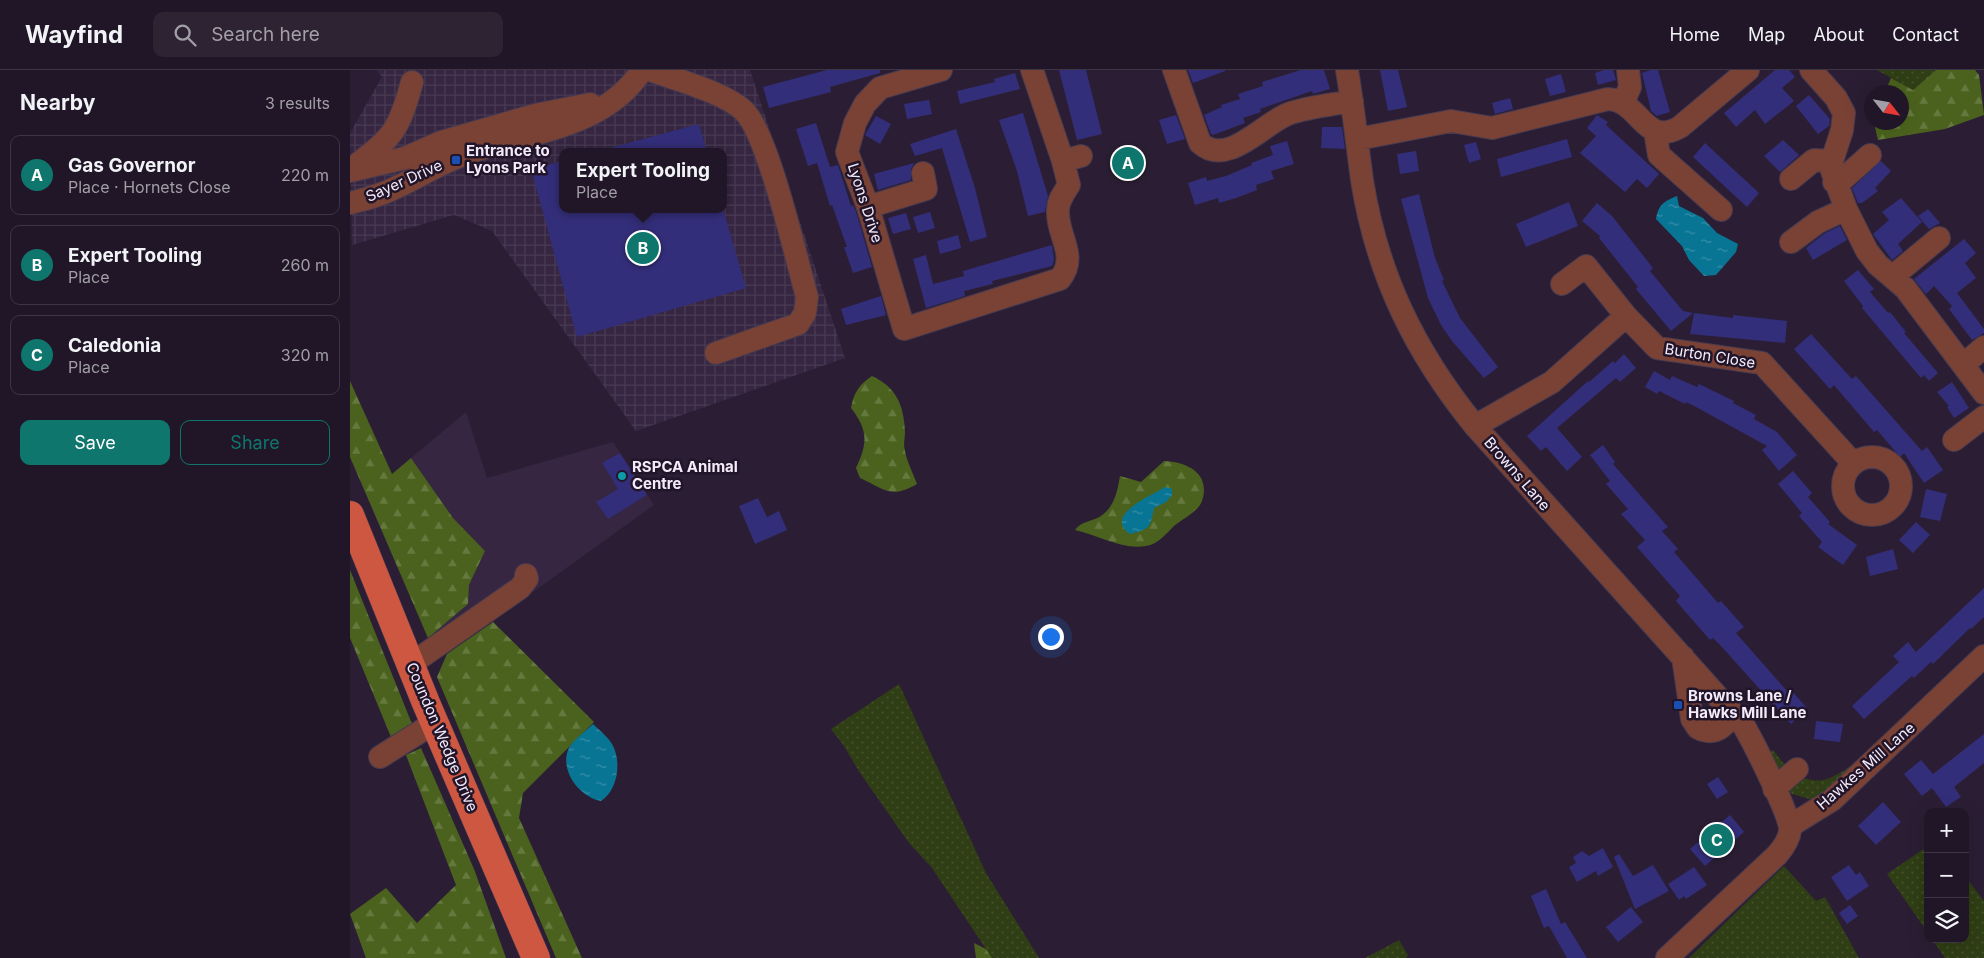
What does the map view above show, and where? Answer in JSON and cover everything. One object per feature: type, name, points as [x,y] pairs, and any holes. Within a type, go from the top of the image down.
[{"type":"main road","name":"Coundon Wedge Drive","points":[[350,515],[434,723],[536,958]]},
{"type":"street","name":"Sayer Drive","points":[[350,204],[395,188],[458,157],[574,121],[599,111],[624,92],[642,70]]},
{"type":"street","points":[[650,70],[724,98],[743,110],[751,118],[757,129],[770,167],[807,297],[806,313],[798,324],[716,353]]},
{"type":"street","name":"Lyons Drive","points":[[941,70],[880,88],[865,104],[855,123],[847,152],[868,207],[896,332],[1060,279],[1068,269],[1068,257],[1057,212],[1059,200],[1069,185],[1072,159],[1032,70]]},
{"type":"street","points":[[1174,70],[1200,143],[1211,150],[1222,150],[1246,142],[1288,114],[1352,101]]},
{"type":"street","name":"Browns Lane","points":[[1347,70],[1358,139],[1362,180],[1370,218],[1381,258],[1395,296],[1414,338],[1436,375],[1475,426],[1585,551],[1729,707],[1757,748],[1790,826]]},
{"type":"street","points":[[1623,103],[1630,87],[1628,70]]},
{"type":"street","points":[[1358,139],[1451,121],[1492,128],[1599,100],[1614,99],[1623,103],[1655,131],[1667,133],[1680,126],[1748,70]]},
{"type":"street","points":[[1811,70],[1836,98],[1844,113],[1833,172],[1846,209],[1867,251],[1878,265],[1905,288],[1984,393]]},
{"type":"street","points":[[350,170],[386,143],[395,130],[405,108],[412,82]]},
{"type":"street","name":"Sayer Drive","points":[[350,170],[405,158],[441,142],[528,117],[600,102],[624,92]]},
{"type":"street","points":[[1655,131],[1659,155],[1720,210]]},
{"type":"street","points":[[1791,180],[1814,160],[1843,179],[1870,155]]},
{"type":"street","points":[[868,207],[926,189]]},
{"type":"street","points":[[1791,242],[1818,222],[1846,209]]},
{"type":"street","points":[[1892,277],[1939,238]]},
{"type":"street","name":"Burton Close","points":[[1562,284],[1586,266],[1626,316],[1658,348],[1762,363],[1853,464]]},
{"type":"street","points":[[1475,426],[1552,382],[1626,316]]},
{"type":"street","points":[[1963,365],[1984,347]]},
{"type":"street","points":[[1954,440],[1984,417]]},
{"type":"street","points":[[411,664],[520,588],[527,579],[526,575]]},
{"type":"street","name":"Hawkes Mill Lane","points":[[1790,826],[1832,800],[1864,760],[1984,656]]},
{"type":"street","points":[[1683,657],[1692,719],[1698,728],[1711,732],[1720,729],[1728,720],[1729,707]]},
{"type":"street","points":[[380,757],[434,723]]},
{"type":"street","points":[[1774,789],[1797,769]]},
{"type":"street","points":[[1667,958],[1777,854],[1788,839],[1790,826]]},
{"type":"shaded area","points":[[377,70],[750,70],[845,358],[636,431],[492,231],[454,215],[352,245],[350,133],[382,77]]},
{"type":"shaded area","points":[[466,412],[487,478],[613,442],[654,505],[447,654],[428,638],[468,604],[469,585],[485,551],[453,518],[411,458]]},
{"type":"green space","points":[[1877,70],[1936,70],[1913,90],[1909,88],[1909,85],[1904,85]]},
{"type":"green space","points":[[1936,70],[1975,70],[1979,75],[1984,115],[1945,129],[1878,140],[1876,130],[1909,130],[1909,88],[1913,90]]},
{"type":"green space","points":[[1891,78],[1904,85],[1888,85]]},
{"type":"green space","points":[[872,376],[893,391],[903,413],[904,449],[917,484],[901,491],[888,491],[860,478],[856,468],[863,451],[864,437],[861,423],[851,408],[858,389]]},
{"type":"green space","points":[[350,381],[392,474],[411,458],[453,518],[485,551],[469,585],[468,604],[428,638],[350,457]]},
{"type":"green space","points":[[1164,461],[1181,464],[1195,471],[1200,476],[1204,491],[1202,501],[1197,509],[1161,538],[1146,546],[1137,547],[1075,530],[1081,524],[1095,519],[1106,512],[1116,496],[1120,476],[1141,482]]},
{"type":"green space","points":[[350,570],[412,724],[391,737],[350,638]]},
{"type":"green space","points":[[493,622],[594,722],[523,793],[519,818],[582,958],[556,958],[437,677],[447,654]]},
{"type":"green space","points":[[899,684],[986,873],[1039,958],[992,958],[932,868],[909,843],[831,729]]},
{"type":"green space","points":[[421,748],[474,869],[506,958],[366,958],[350,914],[386,888],[417,923],[456,885],[406,755]]},
{"type":"green space","points":[[1773,750],[1788,769],[1778,778],[1766,755]]},
{"type":"green space","points":[[1854,764],[1858,769],[1813,800],[1792,794],[1782,786],[1797,776],[1814,780],[1827,779]]},
{"type":"green space","points":[[1924,849],[1924,927],[1887,874]]},
{"type":"green space","points":[[1784,866],[1816,901],[1825,897],[1859,958],[1689,958]]},
{"type":"green space","points":[[1969,881],[1984,901],[1984,958],[1945,958],[1935,943],[1969,943]]},
{"type":"green space","points":[[1399,940],[1408,955],[1406,958],[1365,958]]},
{"type":"green space","points":[[974,943],[986,949],[992,958],[976,958]]},
{"type":"water","points":[[1677,196],[1679,206],[1703,218],[1717,233],[1738,244],[1736,252],[1716,275],[1704,276],[1689,260],[1682,246],[1656,219],[1662,204]]},
{"type":"water","points":[[1165,487],[1172,489],[1172,495],[1166,502],[1154,508],[1152,519],[1146,529],[1130,534],[1123,527],[1122,520],[1126,513],[1141,501]]},
{"type":"water","points":[[593,724],[610,741],[617,759],[615,783],[607,796],[601,801],[593,799],[579,789],[569,775],[566,758],[568,750],[575,740]]},
{"type":"building","points":[[827,70],[880,70],[880,73],[830,87],[831,92],[769,108],[763,87]]},
{"type":"building","points":[[1059,70],[1086,70],[1102,134],[1077,140]]},
{"type":"building","points":[[1188,70],[1225,70],[1225,71],[1193,83]]},
{"type":"building","points":[[1301,70],[1324,70],[1330,89],[1313,94],[1312,91],[1260,109],[1261,112],[1243,118],[1245,123],[1213,135],[1211,134],[1204,115],[1222,107],[1221,105],[1240,99],[1238,94],[1263,86],[1262,82]]},
{"type":"building","points":[[1380,70],[1398,70],[1407,107],[1388,111]]},
{"type":"building","points":[[1613,70],[1616,80],[1598,85],[1595,73]]},
{"type":"building","points":[[1658,70],[1670,112],[1657,116],[1651,111],[1642,73]]},
{"type":"building","points":[[1775,70],[1789,70],[1795,77],[1782,88],[1794,101],[1765,124],[1755,110],[1736,127],[1724,113]]},
{"type":"building","points":[[1015,73],[1020,89],[960,104],[957,91],[995,82],[994,79]]},
{"type":"building","points":[[1561,74],[1566,92],[1550,96],[1545,79]]},
{"type":"building","points":[[1809,95],[1830,119],[1829,126],[1818,134],[1796,106]]},
{"type":"building","points":[[1510,98],[1513,109],[1495,114],[1492,103]]},
{"type":"building","points":[[929,100],[932,114],[907,119],[904,104]]},
{"type":"building","points":[[1023,113],[1048,196],[1045,212],[1028,216],[1017,171],[999,120]]},
{"type":"building","points":[[1176,115],[1185,139],[1167,144],[1159,120]]},
{"type":"building","points":[[1597,115],[1608,122],[1606,125],[1659,174],[1647,188],[1637,179],[1625,192],[1580,153],[1596,136],[1587,128]]},
{"type":"building","points":[[876,116],[891,124],[880,144],[865,135]]},
{"type":"building","points":[[816,123],[830,167],[838,165],[851,206],[853,205],[856,211],[872,267],[853,273],[844,247],[847,247],[832,205],[830,206],[817,163],[808,166],[796,129]]},
{"type":"building","points":[[699,124],[706,148],[610,148]]},
{"type":"building","points":[[1322,127],[1342,127],[1345,149],[1321,148]]},
{"type":"building","points":[[956,129],[975,188],[987,237],[970,242],[942,148],[915,156],[910,144]]},
{"type":"building","points":[[1567,139],[1572,157],[1501,177],[1497,159]]},
{"type":"building","points":[[1783,140],[1799,155],[1780,172],[1764,156]]},
{"type":"building","points":[[1287,141],[1294,164],[1271,171],[1274,179],[1256,185],[1257,190],[1236,198],[1219,203],[1218,198],[1195,205],[1188,183],[1206,177],[1207,181],[1226,176],[1252,165],[1251,163],[1273,155],[1270,146]]},
{"type":"building","points":[[1476,142],[1481,159],[1469,163],[1464,145]]},
{"type":"building","points":[[1705,143],[1759,193],[1747,207],[1693,157]]},
{"type":"building","points":[[1416,151],[1419,171],[1400,174],[1397,154]]},
{"type":"building","points":[[1881,161],[1891,171],[1875,188],[1878,191],[1862,203],[1858,203],[1852,188]]},
{"type":"building","points":[[559,162],[559,213],[724,213],[746,288],[577,337],[531,169]]},
{"type":"building","points":[[914,163],[911,169],[911,180],[878,190],[874,174]]},
{"type":"building","points":[[1419,194],[1435,258],[1444,280],[1442,281],[1460,318],[1498,367],[1484,378],[1452,341],[1441,325],[1428,298],[1401,199]]},
{"type":"building","points":[[1901,198],[1922,222],[1898,244],[1903,251],[1892,260],[1873,234],[1889,220],[1882,212]]},
{"type":"building","points":[[1569,202],[1578,226],[1526,247],[1516,224]]},
{"type":"building","points":[[1597,203],[1612,216],[1653,268],[1650,271],[1683,311],[1693,313],[1671,331],[1636,289],[1638,287],[1599,238],[1600,236],[1582,221]]},
{"type":"building","points":[[1928,209],[1940,223],[1929,229],[1918,216]]},
{"type":"building","points":[[930,212],[935,228],[918,233],[913,217]]},
{"type":"building","points":[[906,213],[911,229],[893,234],[888,218]]},
{"type":"building","points":[[1840,226],[1847,240],[1813,260],[1806,248],[1825,233]]},
{"type":"building","points":[[958,235],[961,248],[940,254],[937,241]]},
{"type":"building","points":[[1964,239],[1976,253],[1965,263],[1976,278],[1957,293],[1984,329],[1984,333],[1972,340],[1949,309],[1952,306],[1934,286],[1926,294],[1914,279]]},
{"type":"building","points":[[1052,245],[1054,260],[1052,266],[992,281],[993,284],[964,291],[965,296],[926,308],[913,259],[926,255],[933,284],[964,276],[963,271]]},
{"type":"building","points":[[1858,270],[1874,289],[1870,292],[1888,313],[1890,312],[1906,332],[1904,333],[1938,373],[1929,381],[1924,375],[1921,378],[1862,308],[1863,306],[1844,281]]},
{"type":"building","points":[[881,296],[886,315],[846,325],[841,309]]},
{"type":"building","points":[[1694,313],[1733,318],[1733,315],[1787,321],[1785,343],[1690,334]]},
{"type":"building","points":[[1811,334],[1852,379],[1856,376],[1922,451],[1927,447],[1943,470],[1924,483],[1904,453],[1900,457],[1877,430],[1874,432],[1834,385],[1830,389],[1794,349]]},
{"type":"building","points":[[1624,354],[1636,368],[1620,382],[1616,378],[1557,428],[1582,457],[1567,471],[1546,447],[1541,451],[1527,436],[1588,381],[1613,361],[1615,363]]},
{"type":"building","points":[[1654,371],[1670,380],[1672,376],[1697,387],[1699,384],[1734,401],[1733,403],[1756,415],[1754,419],[1777,432],[1797,455],[1779,471],[1762,450],[1767,446],[1686,402],[1685,404],[1659,391],[1657,394],[1645,387]]},
{"type":"building","points":[[1952,382],[1969,408],[1954,418],[1947,407],[1949,406],[1937,392]]},
{"type":"building","points":[[1603,445],[1615,462],[1613,464],[1668,527],[1662,531],[1678,549],[1674,552],[1718,603],[1721,601],[1744,627],[1736,633],[1787,691],[1790,689],[1807,708],[1791,724],[1721,646],[1713,638],[1710,640],[1676,601],[1680,596],[1637,547],[1645,540],[1621,514],[1628,509],[1606,484],[1610,481],[1590,455]]},
{"type":"building","name":"RSPCA Animal Centre","points":[[620,453],[647,495],[608,519],[596,502],[618,489],[602,463]]},
{"type":"building","points":[[1793,471],[1812,493],[1808,497],[1830,522],[1828,524],[1857,545],[1843,565],[1818,547],[1822,542],[1799,516],[1802,513],[1778,484]]},
{"type":"building","points":[[1926,489],[1947,494],[1940,521],[1920,517]]},
{"type":"building","points":[[758,498],[767,517],[779,511],[787,530],[755,544],[739,506]]},
{"type":"building","points":[[1916,522],[1930,535],[1913,553],[1899,540]]},
{"type":"building","points":[[1893,549],[1898,569],[1870,576],[1866,557]]},
{"type":"building","points":[[1984,588],[1984,617],[1933,664],[1931,662],[1914,678],[1912,676],[1864,719],[1852,706],[1899,662],[1893,656],[1908,642],[1916,652]]},
{"type":"building","points":[[1816,721],[1843,724],[1840,742],[1814,739]]},
{"type":"building","points":[[1984,734],[1984,763],[1954,787],[1961,797],[1946,807],[1932,788],[1922,796],[1904,774],[1921,760],[1933,774]]},
{"type":"building","points":[[1718,777],[1728,792],[1717,799],[1707,784]]},
{"type":"building","points":[[1883,802],[1901,822],[1876,845],[1858,826]]},
{"type":"building","points":[[1730,815],[1744,832],[1705,866],[1690,849]]},
{"type":"building","points":[[1603,848],[1613,867],[1598,876],[1596,871],[1577,882],[1569,867],[1576,863],[1573,857],[1582,851],[1589,856]]},
{"type":"building","points":[[1619,854],[1633,876],[1653,865],[1669,891],[1635,909],[1614,857]]},
{"type":"building","points":[[1849,865],[1856,875],[1860,872],[1869,886],[1847,901],[1831,877]]},
{"type":"building","points":[[1694,867],[1707,885],[1686,899],[1684,896],[1679,900],[1668,884]]},
{"type":"building","points":[[1546,889],[1561,924],[1565,922],[1587,958],[1567,958],[1549,926],[1544,928],[1531,896]]},
{"type":"building","points":[[1850,905],[1858,916],[1847,924],[1839,913]]},
{"type":"building","points":[[1631,907],[1643,922],[1618,942],[1606,927]]},
{"type":"place","name":"Entrance to Lyons Park","points":[[456,160]]},
{"type":"place","name":"Gas Governor","points":[[1128,163]]},
{"type":"place","name":"Expert Tooling","points":[[643,248]]},
{"type":"place","name":"RSPCA Animal Centre","points":[[622,476]]},
{"type":"place","name":"Browns Lane / Hawks Mill Lane","points":[[1678,705]]},
{"type":"place","name":"Caledonia","points":[[1717,840]]}]
